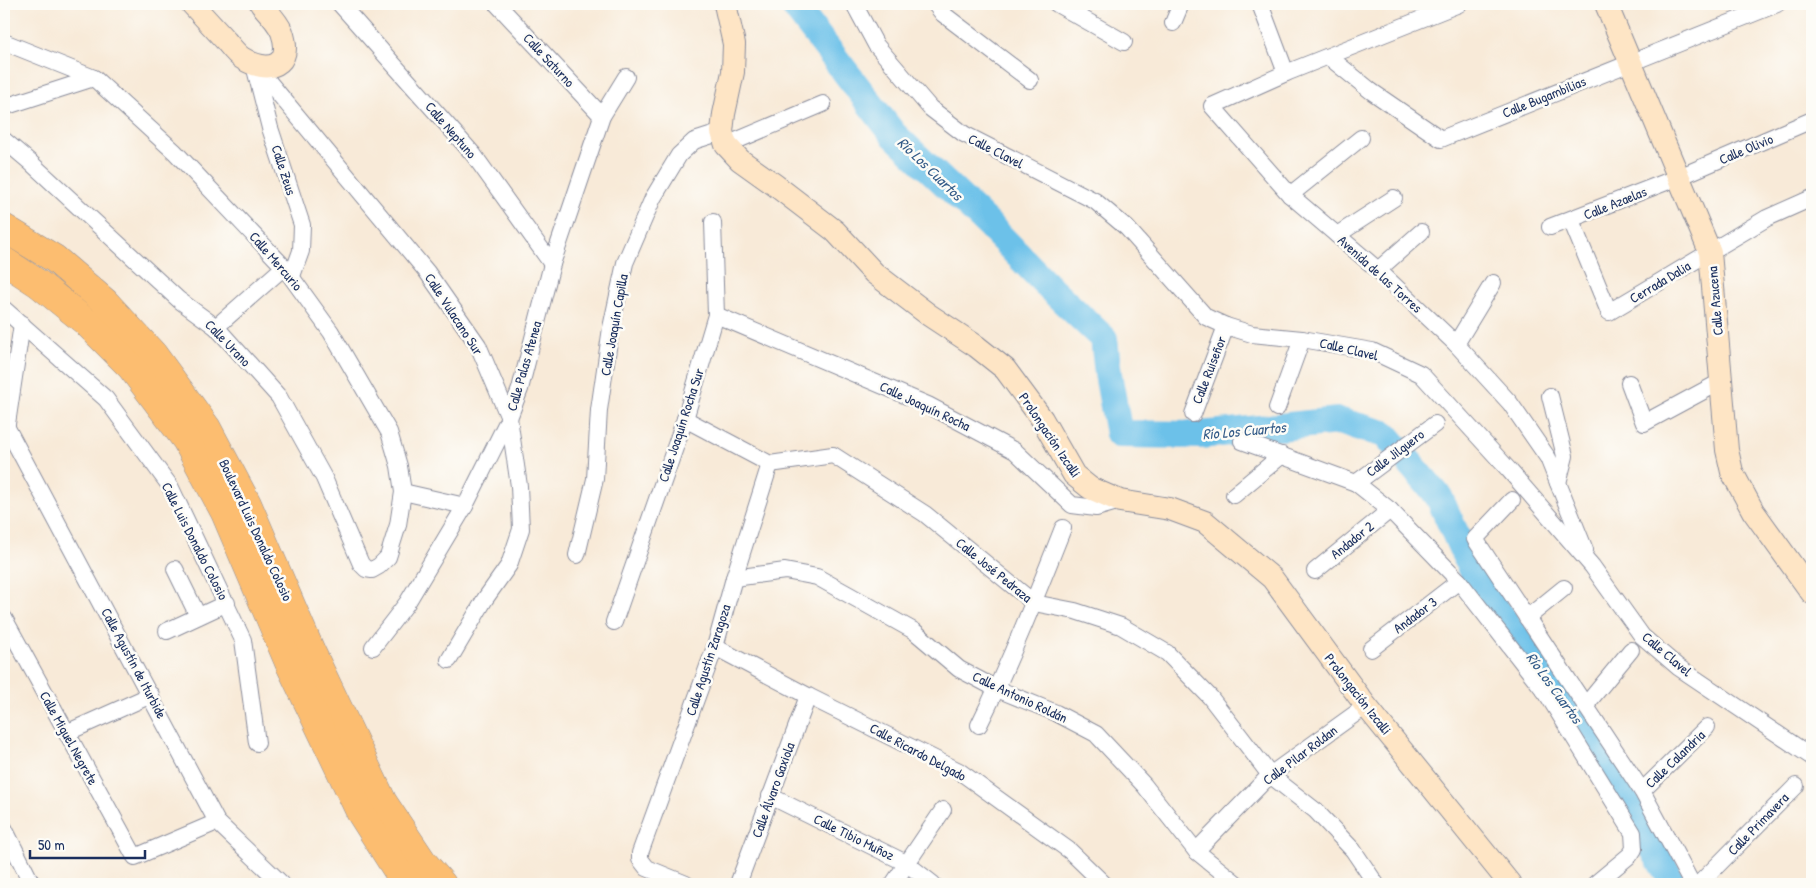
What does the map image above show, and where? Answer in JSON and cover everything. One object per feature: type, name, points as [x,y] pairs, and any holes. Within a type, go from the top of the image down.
[{"type":"highway","name":"Boulevard Luis Donaldo Colosio","points":[[4,228],[55,259],[105,302],[154,354],[207,428],[247,503],[311,652],[383,802],[423,862],[442,884]]},
{"type":"highway","name":"Boulevard Luis Donaldo Colosio","points":[[4,261],[40,284],[86,322],[131,367],[186,440],[225,513],[289,663],[360,812],[400,875],[409,884]]},
{"type":"street","points":[[192,4],[240,57],[264,67],[273,66],[281,62],[286,53],[285,44],[281,29],[261,4]]},
{"type":"street","name":"Calle Neptuno","points":[[340,4],[473,154],[552,264]]},
{"type":"street","name":"Calle Saturno","points":[[497,4],[602,116]]},
{"type":"street","points":[[724,138],[724,114],[733,72],[734,44],[725,4]]},
{"type":"street","name":"Calle Clavel","points":[[854,4],[876,44],[930,108],[964,134],[1095,201],[1127,228],[1206,317],[1226,326],[1252,334],[1302,339],[1372,351],[1421,374],[1509,470],[1592,566],[1642,636],[1678,667],[1812,757]]},
{"type":"street","points":[[935,4],[943,14],[1030,80]]},
{"type":"street","points":[[1057,4],[1124,42]]},
{"type":"street","points":[[1172,23],[1181,4]]},
{"type":"street","points":[[1260,4],[1286,73]]},
{"type":"street","name":"Avenida de las Torres","points":[[1460,4],[1286,73],[1212,106],[1290,195],[1378,270],[1456,344],[1510,403],[1548,458],[1592,566]]},
{"type":"street","name":"Calle Azucena","points":[[1606,4],[1710,252],[1727,450],[1732,472],[1754,511],[1812,593]]},
{"type":"street","name":"Calle Bugambilias","points":[[1329,57],[1371,91],[1441,139],[1776,4]]},
{"type":"street","name":"Calle Mercurio","points":[[4,42],[94,78],[175,152],[288,271],[330,332],[389,432],[399,466],[403,492],[398,526],[388,557],[380,566],[372,570]]},
{"type":"street","name":"Calle Zeus","points":[[254,64],[270,128],[302,225],[301,250],[288,271]]},
{"type":"street","name":"Calle Vulacano Sur","points":[[254,64],[427,272],[478,345],[508,418],[519,486],[521,529],[509,565],[485,599],[449,660]]},
{"type":"street","name":"Calle Palas Atenea","points":[[373,647],[407,603],[465,506],[508,418],[520,389],[552,264],[602,116],[626,77]]},
{"type":"street","points":[[4,107],[94,78]]},
{"type":"street","name":"Calle Joaquín Capilla","points":[[578,556],[595,480],[599,410],[611,328],[625,263],[653,198],[679,155],[694,141],[724,138],[823,104]]},
{"type":"street","name":"Calle Olivio","points":[[1679,177],[1812,120]]},
{"type":"street","name":"Prolongación Izcalli","points":[[724,138],[740,160],[775,184],[835,231],[874,273],[1005,369],[1042,419],[1074,475],[1090,488],[1120,501],[1170,509],[1205,522],[1272,578],[1366,706],[1510,884]]},
{"type":"street","points":[[1290,195],[1361,138]]},
{"type":"street","name":"Calle Urano","points":[[4,140],[180,300],[216,327],[279,397],[324,478],[361,564],[366,569],[372,570]]},
{"type":"street","name":"Calle Azaelas","points":[[1550,227],[1679,177]]},
{"type":"street","points":[[1337,236],[1394,198]]},
{"type":"street","name":"Cerrada Dalia","points":[[1571,220],[1609,312],[1767,218],[1812,198]]},
{"type":"street","name":"Calle Joaquín Rocha Sur","points":[[614,622],[684,419],[716,314],[713,222]]},
{"type":"street","points":[[1378,270],[1420,232]]},
{"type":"street","points":[[216,327],[288,271]]},
{"type":"street","points":[[1456,344],[1493,283]]},
{"type":"street","name":"Calle Luis Donaldo Colosio","points":[[4,309],[106,399],[170,486],[243,640],[257,743]]},
{"type":"street","name":"Calle Joaquín Rocha","points":[[716,314],[928,405],[1015,451],[1072,505],[1096,508],[1120,501]]},
{"type":"street","points":[[4,444],[22,324]]},
{"type":"street","name":"Calle Ruiseñor","points":[[1192,414],[1226,326]]},
{"type":"street","points":[[1277,408],[1302,339]]},
{"type":"street","points":[[1629,383],[1644,424],[1722,381]]},
{"type":"street","points":[[1550,396],[1565,456],[1558,483]]},
{"type":"street","points":[[684,419],[770,464]]},
{"type":"street","name":"Calle Jilguero","points":[[1356,483],[1435,424]]},
{"type":"street","name":"Calle Agustín de Iturbide","points":[[6,426],[217,822],[282,884]]},
{"type":"street","points":[[1242,441],[1356,483],[1390,510],[1459,581],[1547,694],[1633,833],[1634,849],[1630,855],[1596,884]]},
{"type":"street","name":"Calle José Pedraza","points":[[770,464],[833,455],[925,514],[1034,603],[1075,611],[1121,626],[1167,653],[1210,697],[1270,775],[1316,811],[1353,850],[1376,884]]},
{"type":"street","points":[[1234,495],[1282,455]]},
{"type":"street","name":"Calle Agustín Zaragoza","points":[[686,884],[647,868],[640,859],[640,853],[715,647],[734,578],[770,464]]},
{"type":"street","points":[[403,492],[465,506]]},
{"type":"street","points":[[1512,500],[1475,539],[1642,791],[1692,884]]},
{"type":"street","name":"Andador 2","points":[[1315,571],[1390,510]]},
{"type":"street","points":[[979,724],[1034,603],[1063,528]]},
{"type":"street","points":[[175,569],[198,616]]},
{"type":"street","name":"Calle Antonio Roldán","points":[[734,578],[785,571],[817,577],[914,631],[959,669],[997,688],[1056,713],[1096,734],[1144,785],[1196,851],[1236,884]]},
{"type":"street","name":"Andador 3","points":[[1371,648],[1459,581]]},
{"type":"street","points":[[1526,618],[1564,588]]},
{"type":"street","points":[[167,631],[227,603]]},
{"type":"street","name":"Calle Miguel Negrete","points":[[4,618],[134,857],[217,822]]},
{"type":"street","name":"Calle Ricardo Delgado","points":[[715,647],[958,771],[1070,852],[1104,884]]},
{"type":"street","points":[[1586,706],[1630,650]]},
{"type":"street","points":[[66,733],[151,695]]},
{"type":"street","name":"Calle Álvaro Gaxiola","points":[[738,884],[808,696]]},
{"type":"street","name":"Calle Pilar Roldan","points":[[1196,851],[1270,775],[1366,706]]},
{"type":"street","name":"Calle Calandria","points":[[1642,791],[1707,727]]},
{"type":"street","name":"Calle Primavera","points":[[1699,884],[1796,786]]},
{"type":"street","name":"Calle Tibio Muñoz","points":[[770,796],[906,863],[933,884]]},
{"type":"street","points":[[893,884],[943,810]]},
{"type":"street","points":[[4,828],[32,884]]},
{"type":"waterway","name":"Río Los Cuartos","points":[[793,4],[894,135],[988,224],[1050,288],[1104,339],[1108,374],[1119,434],[1200,435],[1338,421],[1385,434],[1439,497],[1478,584],[1578,721],[1674,884]]}]
